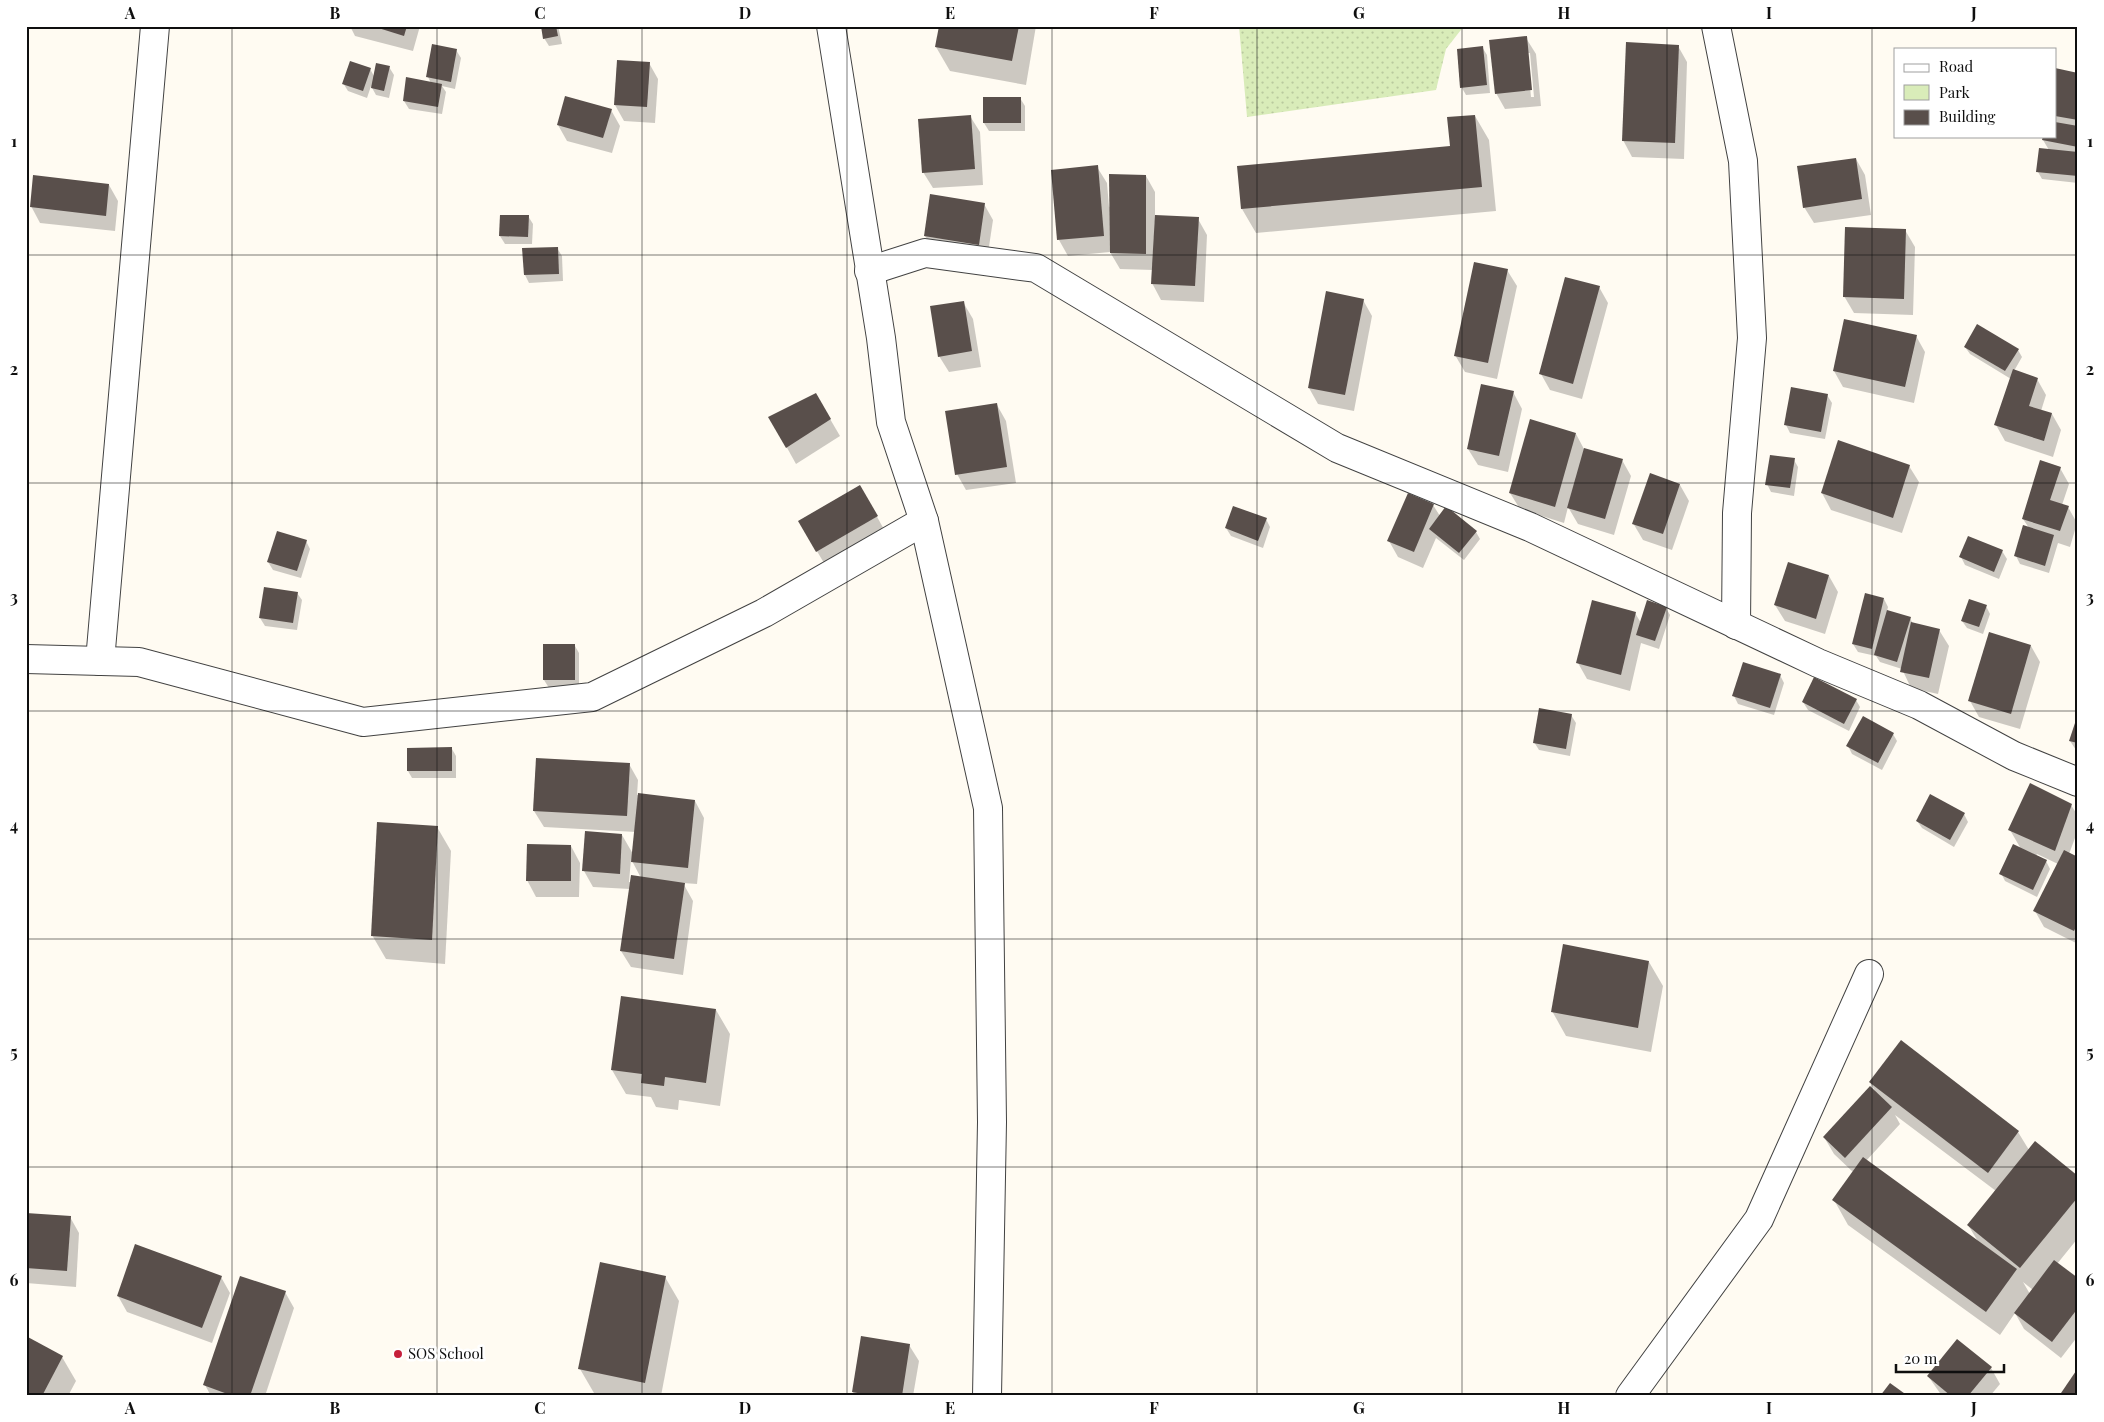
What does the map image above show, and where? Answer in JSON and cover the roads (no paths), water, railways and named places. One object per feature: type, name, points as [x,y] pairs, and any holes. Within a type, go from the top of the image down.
[{"type":"street","points":[[100,661],[154,26]]},
{"type":"street","points":[[831,26],[881,338],[891,422],[924,521],[988,808],[992,1122],[987,1396]]},
{"type":"street","points":[[1716,26],[1743,162],[1752,338],[1737,513],[1736,625]]},
{"type":"street","points":[[869,271],[925,252],[1036,268],[1337,448],[1530,527],[1818,663],[1919,705],[2014,756],[2078,782]]},
{"type":"street","points":[[26,659],[139,662],[363,722],[592,697],[764,614],[924,521]]},
{"type":"street","points":[[1630,1396],[1759,1219],[1869,974]]},
{"type":"place","name":"SOS School","points":[[398,1354]]}]
